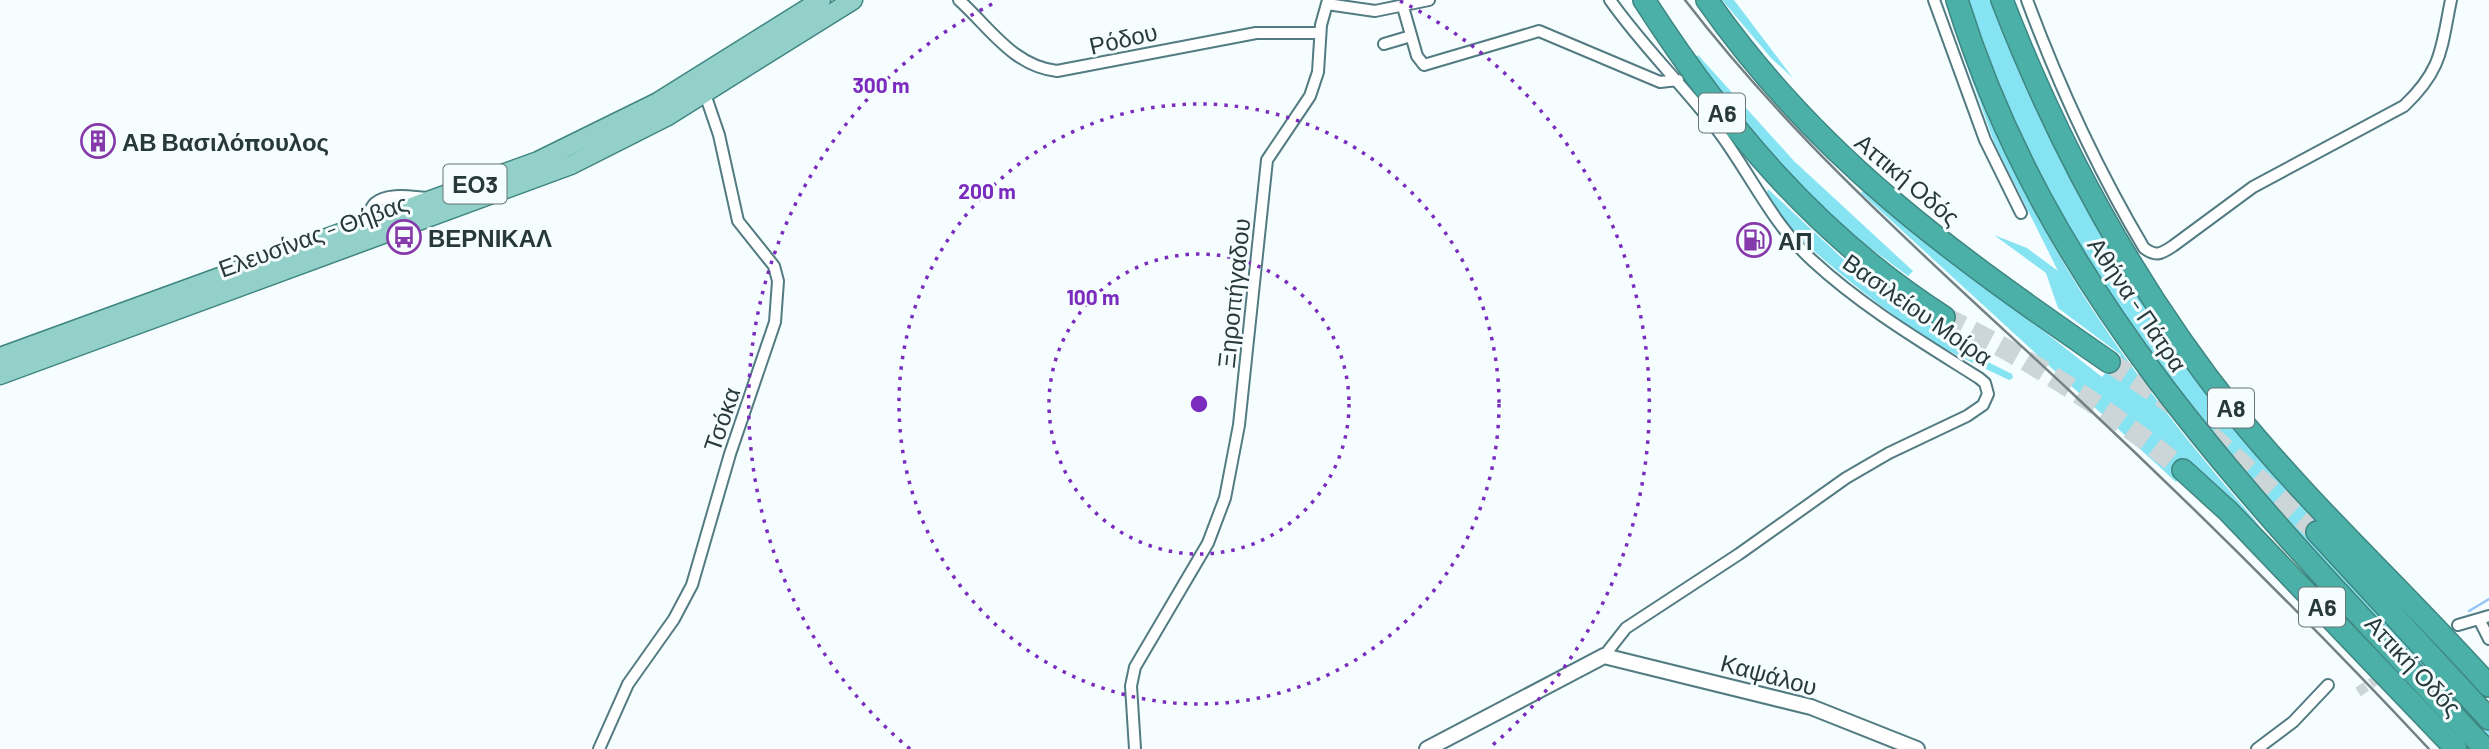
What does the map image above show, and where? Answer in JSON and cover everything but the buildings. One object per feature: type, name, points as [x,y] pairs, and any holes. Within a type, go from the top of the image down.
[{"type":"highway","name":"Α6","points":[[1644,0],[1705,92],[1776,178],[1860,257],[1944,317]]},
{"type":"highway","name":"Αττική Οδός","points":[[1707,0],[1734,39],[1791,107],[1850,167],[1914,221],[2109,362]]},
{"type":"highway","name":"Αθήνα - Πάτρα","points":[[1957,0],[2015,148],[2061,235],[2119,330],[2206,443],[2335,589],[2485,749]]},
{"type":"highway","name":"Αθήνα - Πάτρα","points":[[2002,0],[2035,83],[2074,167],[2127,260],[2179,339],[2238,416],[2296,482],[2489,686]]},
{"type":"highway","name":"Αττική Οδός","points":[[2183,470],[2237,520],[2456,749]]},
{"type":"highway","name":"Αττική Οδός","points":[[2316,532],[2489,719]]},
{"type":"main road","name":"Ελευσίνας - Θήβας","points":[[0,357],[538,161],[622,121],[829,4],[853,0]]},
{"type":"main road","name":"Ελευσίνας - Θήβας","points":[[0,376],[543,177],[629,137],[705,94],[829,4]]},
{"type":"street","name":"Ρόδου","points":[[959,0],[1020,59],[1041,69],[1057,71],[1256,33],[1320,33]]},
{"type":"street","points":[[1327,2],[1368,10],[1403,7],[1429,0]]},
{"type":"street","name":"Βασιλείου Μοίρα","points":[[1604,656],[1626,628],[1739,554],[1846,478],[1889,453],[1967,416],[1983,405],[1988,394],[1985,383],[1889,320],[1811,260],[1772,214],[1730,147],[1610,0]]},
{"type":"street","points":[[1934,0],[1985,140],[2021,213]]},
{"type":"street","points":[[2027,0],[2055,72],[2098,166],[2144,248],[2153,255],[2159,255],[2173,246],[2253,187],[2404,106],[2417,93],[2441,56],[2451,0]]},
{"type":"street","name":"Ξηροπήγαδου","points":[[1135,749],[1131,686],[1135,667],[1208,542],[1225,498],[1239,425],[1267,160],[1310,96],[1318,72],[1320,33],[1327,2]]},
{"type":"street","points":[[1403,7],[1417,56],[1424,65],[1545,32],[1660,82],[1678,80]]},
{"type":"street","points":[[1384,44],[1411,36]]},
{"type":"street","name":"Τσόκα","points":[[599,749],[628,684],[674,619],[692,585],[730,454],[775,322],[778,281],[774,267],[738,221],[719,135],[705,94]]},
{"type":"street","points":[[2458,625],[2484,617],[2489,639]]},
{"type":"street","points":[[1427,749],[1604,656]]},
{"type":"street","name":"Καψάλου","points":[[1604,656],[1811,707],[1917,749]]},
{"type":"street","points":[[2257,749],[2293,722],[2328,685]]},
{"type":"shaded area","points":[[1722,0],[1734,0],[1793,78],[1771,58]]},
{"type":"shaded area","points":[[1964,0],[1995,0],[2068,171],[2323,522],[2308,538],[2489,731],[2489,740],[2210,437],[2124,325],[2021,143]]},
{"type":"shaded area","points":[[1962,52],[2029,200],[2088,302],[2170,417],[2260,526],[2192,464],[2176,482],[1861,193],[1864,190],[2102,377],[2121,355],[2058,308],[2046,273],[1994,235],[2027,248],[2058,271],[1994,142]]},
{"type":"shaded area","points":[[1698,55],[1794,161],[1913,271],[1908,276],[1838,224],[1764,148],[1694,58]]},
{"type":"shaded area","points":[[1768,189],[1856,271],[1935,329],[1936,336],[2012,374],[2013,378],[2009,380],[1933,342],[1860,289],[1805,243],[1784,221],[1770,202]]},
{"type":"waterway","points":[[2469,611],[2489,599]]},
{"type":"tunnel","points":[[1944,317],[2068,386],[2127,426],[2183,470]]},
{"type":"tunnel","points":[[2109,362],[2174,405]]},
{"type":"tunnel","points":[[2210,435],[2317,532]]},
{"type":"tunnel","points":[[2358,692],[2388,672]]},
{"type":"railway","points":[[1685,0],[1774,106],[1822,156],[2209,524],[2429,749]]},
{"type":"place","name":"ΑΒ Βασιλόπουλος","points":[[98,141]]},
{"type":"place","name":"ΒΕΡΝΙΚΑΛ","points":[[404,237]]},
{"type":"place","name":"ΑΠ","points":[[1754,240]]}]
